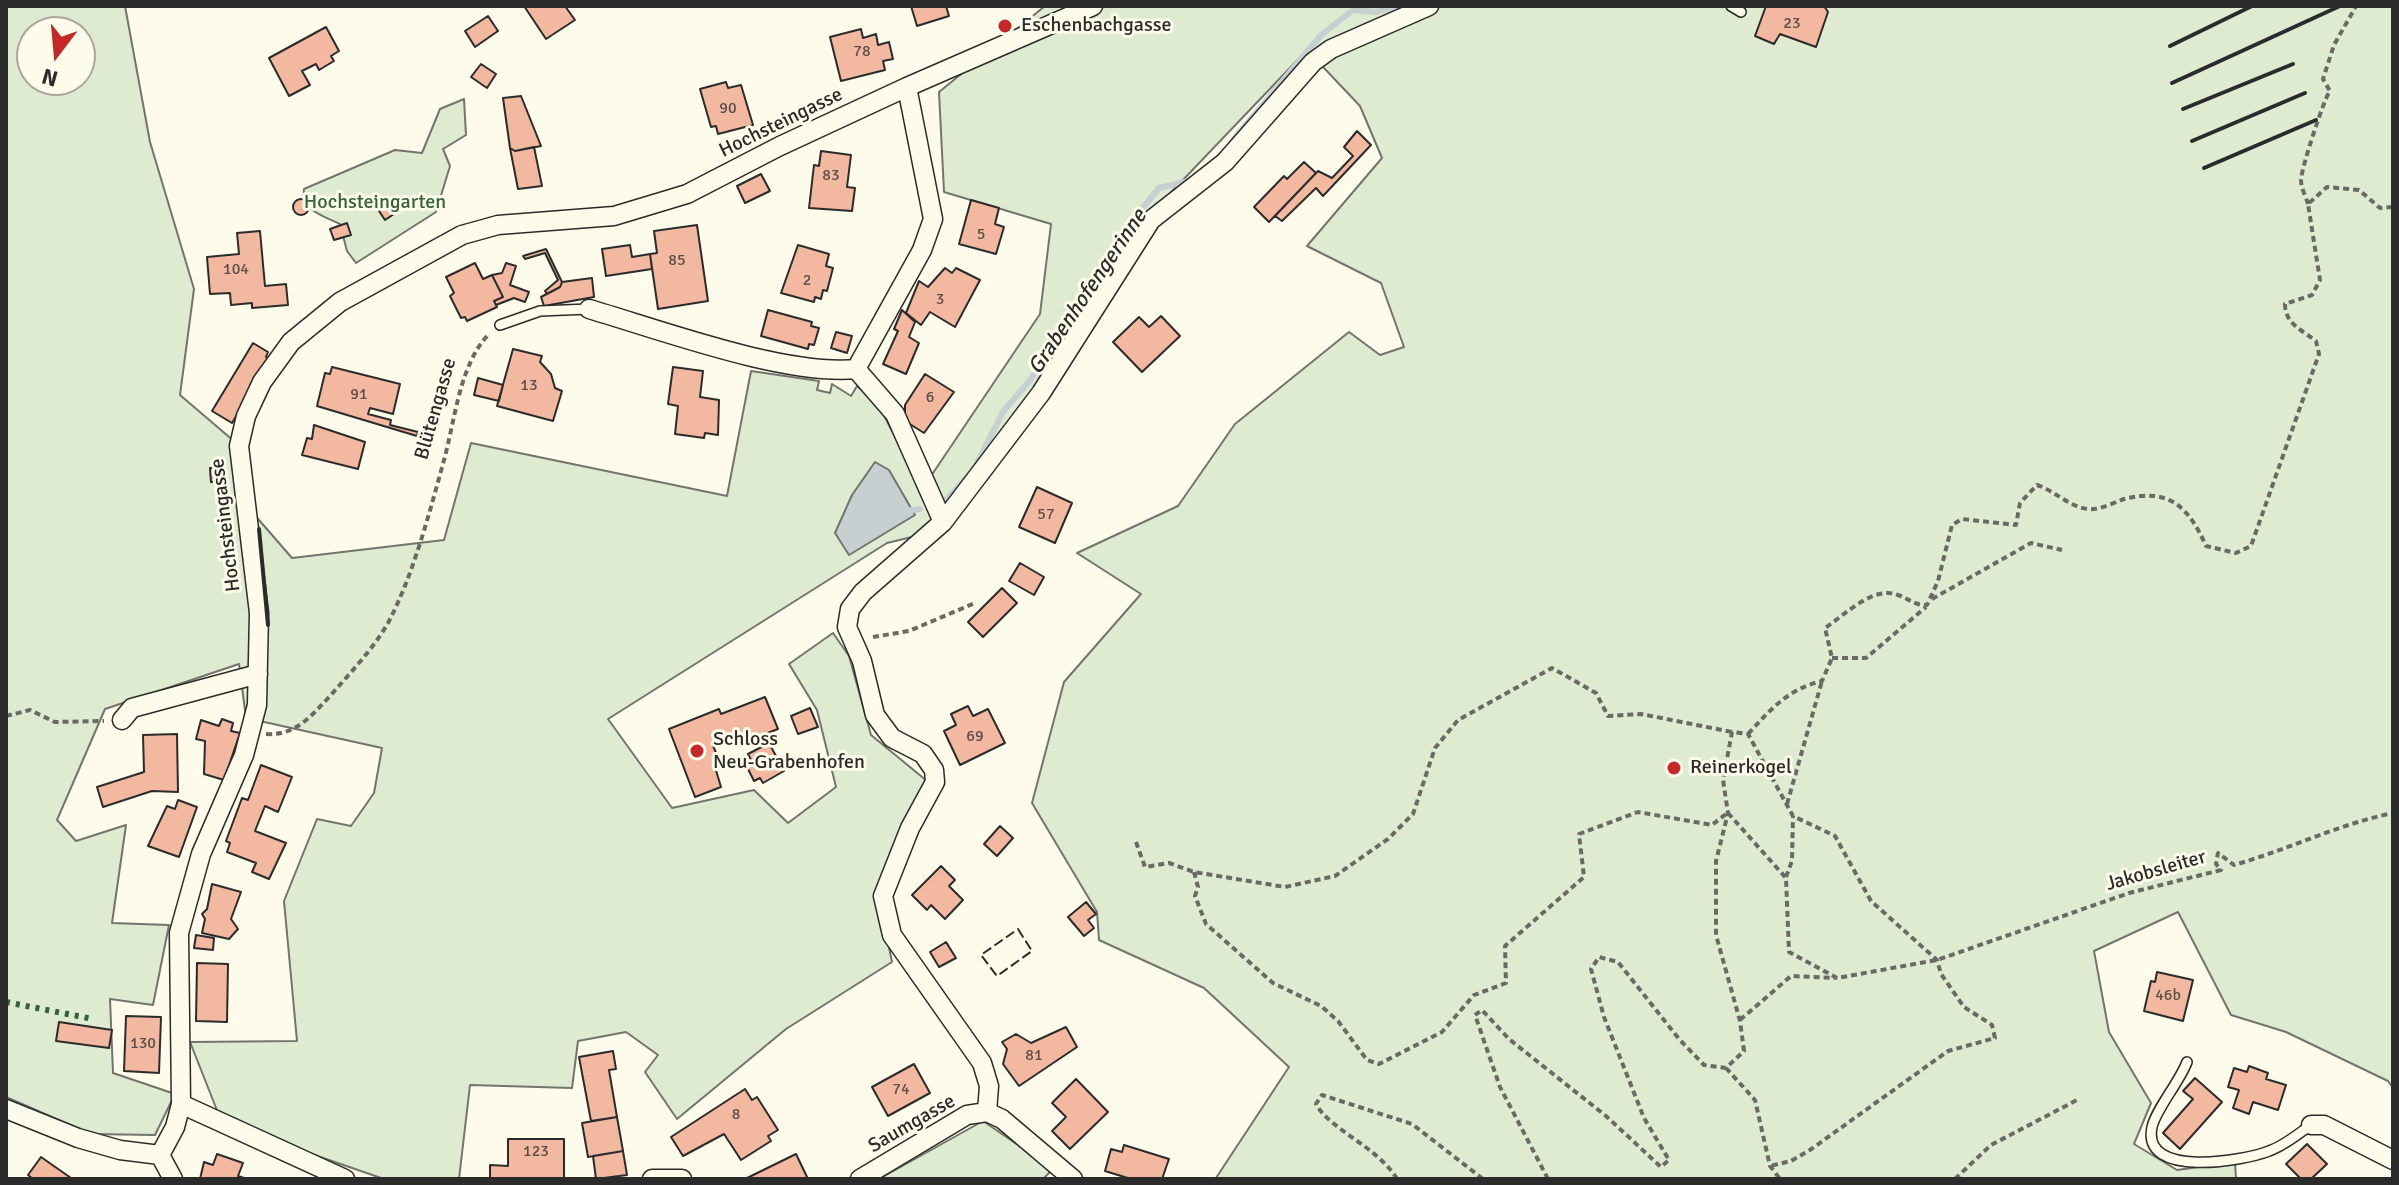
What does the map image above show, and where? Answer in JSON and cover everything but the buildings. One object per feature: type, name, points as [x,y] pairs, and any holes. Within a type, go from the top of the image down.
[{"type":"street","name":"Hochsteingasse","points":[[160,1155],[181,1104],[179,933],[201,854],[220,817],[251,733],[258,674],[259,613],[239,446],[246,416],[262,382],[291,342],[340,302],[462,235],[498,225],[614,216],[687,194],[780,146],[907,87],[1093,6]]},
{"type":"street","points":[[1073,1179],[1002,1119],[987,1112],[989,1086],[982,1063],[892,935],[883,896],[910,828],[935,782],[934,770],[923,754],[892,738],[875,715],[862,661],[847,627],[850,609],[863,592],[943,522],[1041,393],[1151,220],[1225,162],[1313,62],[1331,49],[1429,6]]},
{"type":"street","points":[[856,369],[922,250],[933,219],[907,87]]},
{"type":"street","points":[[589,309],[738,352],[829,372],[856,369]]},
{"type":"street","points":[[856,369],[895,414],[943,522]]},
{"type":"street","points":[[122,720],[132,708],[258,674]]},
{"type":"street","points":[[181,1104],[345,1179]]},
{"type":"street","points":[[6,1109],[78,1138],[120,1150],[160,1155],[173,1179]]},
{"type":"street","name":"Saumgasse","points":[[860,1179],[967,1115],[987,1112]]},
{"type":"street","points":[[2311,1125],[2324,1125],[2393,1160]]},
{"type":"street","points":[[652,1179],[682,1179]]},
{"type":"lane","points":[[1731,6],[1741,12]]},
{"type":"lane","points":[[500,325],[540,311],[589,309]]},
{"type":"lane","points":[[2187,1062],[2152,1126],[2152,1143],[2160,1153],[2196,1164],[2226,1162],[2271,1151],[2311,1125]]},
{"type":"path","points":[[1832,658],[1866,658],[1929,602],[1952,525],[1962,519],[2016,525],[2020,503],[2037,485],[2049,489],[2066,502],[2093,509],[2128,498],[2161,496],[2192,514],[2206,546],[2236,553],[2251,546],[2319,354],[2316,341],[2292,324],[2285,314],[2285,304],[2312,295],[2320,280],[2308,204],[2301,181],[2305,154],[2320,122],[2323,98],[2330,91],[2323,79],[2334,45],[2356,6]]},
{"type":"path","points":[[2308,204],[2327,187],[2359,190],[2380,208],[2393,207]]},
{"type":"path","name":"Blütengasse","points":[[251,733],[276,735],[302,726],[359,664],[388,622],[419,542],[476,352],[486,336],[500,325]]},
{"type":"path","points":[[1787,804],[1822,681],[1832,658],[1825,628],[1878,593],[1895,593],[1920,606],[2031,543],[2062,550]]},
{"type":"path","points":[[851,635],[875,638],[909,631],[975,603]]},
{"type":"path","points":[[1136,842],[1145,867],[1169,863],[1194,872],[1285,887],[1335,876],[1388,839],[1413,814],[1435,748],[1458,720],[1552,668],[1596,693],[1608,716],[1641,714],[1748,734]]},
{"type":"path","points":[[1748,734],[1783,696],[1801,686],[1822,681]]},
{"type":"path","points":[[6,716],[30,710],[55,722],[122,720]]},
{"type":"path","points":[[1726,1068],[1744,1051],[1740,1021],[1716,935],[1716,861],[1728,813],[1723,780],[1732,732]]},
{"type":"path","points":[[1748,734],[1793,816],[1792,861],[1786,878],[1789,952],[1837,978]]},
{"type":"path","points":[[1194,872],[1198,887],[1195,896],[1206,924],[1273,983],[1321,1006],[1338,1021],[1367,1060],[1379,1064],[1442,1032],[1474,995],[1506,983],[1505,946],[1584,877],[1579,834],[1638,812],[1712,825],[1728,813]]},
{"type":"path","points":[[1728,813],[1786,878]]},
{"type":"path","name":"Jakobsleiter","points":[[1937,960],[2129,893],[2221,870],[2216,864],[2218,853],[2234,865],[2285,850],[2365,819],[2393,813]]},
{"type":"path","points":[[1770,1166],[1791,1161],[1810,1150],[1948,1051],[1995,1038],[1992,1025],[1964,1007],[1941,974],[1937,960],[1871,901],[1835,836],[1793,816]]},
{"type":"path","points":[[1548,1179],[1500,1087],[1475,1015],[1482,1010],[1509,1039],[1606,1116],[1661,1167],[1669,1160],[1644,1118],[1604,1017],[1591,969],[1599,957],[1618,962],[1679,1039],[1704,1065],[1726,1068],[1755,1100],[1770,1166],[1780,1179]]},
{"type":"path","points":[[1740,1021],[1791,976],[1837,978],[1937,960]]},
{"type":"path","points":[[1397,1179],[1371,1148],[1321,1114],[1316,1104],[1322,1095],[1412,1124],[1483,1179]]},
{"type":"path","points":[[1955,1179],[1991,1145],[2068,1108],[2077,1100]]},
{"type":"green space","points":[[6,6],[125,6],[150,142],[194,289],[180,395],[235,442],[246,505],[292,558],[444,540],[471,443],[727,496],[751,371],[819,381],[817,390],[830,393],[832,384],[851,396],[857,386],[878,404],[904,454],[931,476],[1040,314],[1051,224],[944,192],[939,92],[1045,6],[2393,6],[2393,1088],[2388,1081],[2286,1032],[2231,1015],[2178,912],[2094,951],[2109,1032],[2151,1103],[2134,1144],[2177,1170],[2235,1162],[2236,1179],[1216,1178],[1289,1067],[1204,988],[1099,940],[1097,912],[1032,803],[1064,682],[1141,594],[1077,553],[1178,506],[1235,424],[1349,332],[1380,355],[1404,347],[1381,283],[1307,246],[1382,158],[1360,106],[1307,50],[1139,226],[1072,346],[943,522],[916,536],[887,543],[608,719],[672,808],[754,790],[788,823],[836,787],[817,710],[789,664],[833,633],[849,656],[871,735],[927,781],[877,889],[892,962],[786,1029],[677,1119],[645,1072],[658,1055],[626,1032],[578,1041],[572,1088],[470,1085],[459,1179],[384,1179],[222,1123],[190,1042],[297,1041],[284,901],[317,819],[351,826],[374,793],[382,748],[246,718],[239,664],[105,709],[57,820],[76,841],[126,825],[112,923],[169,925],[153,1005],[110,999],[113,1073],[175,1094],[155,1135],[91,1134],[6,1097]]},
{"type":"green space","name":"Hochsteingarten","points":[[464,99],[466,135],[443,149],[450,166],[436,212],[356,263],[347,251],[340,224],[309,207],[304,189],[395,150],[422,153],[440,109]]},
{"type":"green space","points":[[983,1121],[1053,1169],[1043,1179],[879,1179]]},
{"type":"shaded area","points":[[875,462],[889,470],[915,515],[849,555],[835,533],[852,495]]},
{"type":"waterway","name":"Grabenhofengerinne","points":[[1234,139],[1321,35],[1353,10],[1376,12],[1400,6]]},
{"type":"waterway","name":"Grabenhofengerinne","points":[[977,463],[1003,412],[1031,379],[1131,222],[1159,188],[1192,180]]},
{"type":"waterway","name":"Grabenhofengerinne","points":[[947,499],[966,478]]},
{"type":"waterway","name":"Grabenhofengerinne","points":[[905,511],[920,509]]},
{"type":"hedge","points":[[6,1002],[93,1019]]},
{"type":"fence","points":[[1018,929],[1032,951],[997,976],[981,955],[1018,929]]},
{"type":"wall","points":[[2170,46],[2252,6]]},
{"type":"wall","points":[[2172,83],[2340,6]]},
{"type":"wall","points":[[2183,109],[2293,64]]},
{"type":"wall","points":[[2192,141],[2305,93]]},
{"type":"wall","points":[[2204,168],[2316,120]]},
{"type":"wall","points":[[259,529],[268,625]]},
{"type":"place","name":"Eschenbachgasse","points":[[1005,26]]},
{"type":"place","name":"Schloss Neu-Grabenhofen","points":[[697,751]]},
{"type":"place","name":"Reinerkogel","points":[[1674,768]]}]
